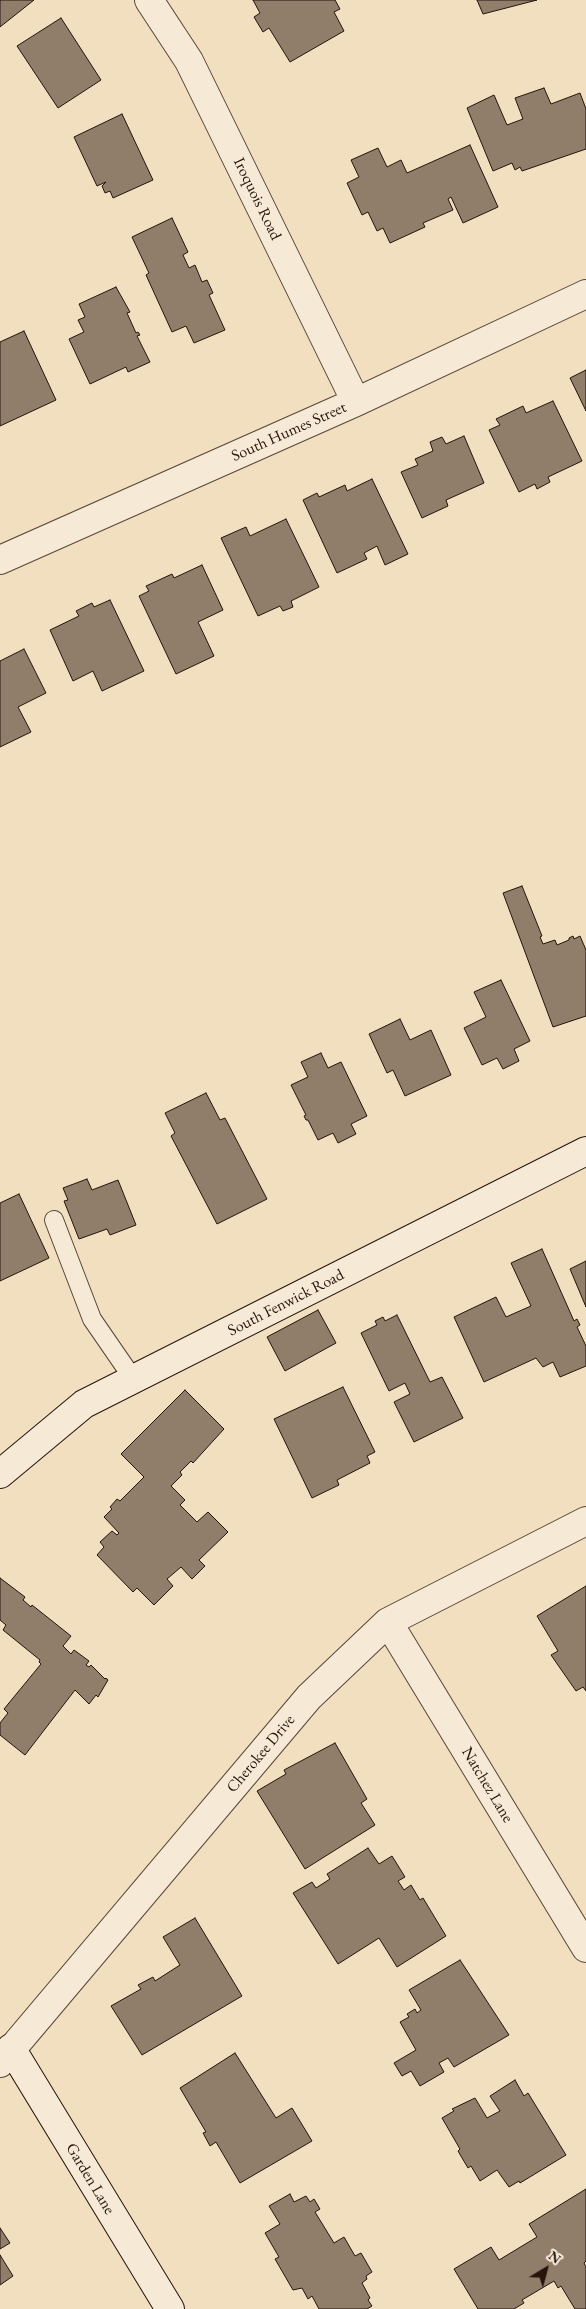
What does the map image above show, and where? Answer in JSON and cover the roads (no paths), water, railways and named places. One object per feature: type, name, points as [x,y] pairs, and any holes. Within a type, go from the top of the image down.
[{"type":"street","name":"Iroquois Road","points":[[149,0],[189,61],[356,402]]},
{"type":"street","name":"South Humes Street","points":[[0,560],[356,402],[581,296]]},
{"type":"street","name":"South Fenwick Road","points":[[0,1474],[84,1404],[586,1151]]},
{"type":"street","name":"Cherokee Drive","points":[[6,2056],[309,1697],[388,1622],[586,1521]]},
{"type":"street","name":"Natchez Lane","points":[[388,1622],[586,1948]]},
{"type":"street","name":"Garden Lane","points":[[6,2056],[170,2309]]},
{"type":"lane","points":[[54,1220],[92,1319],[134,1380]]}]
